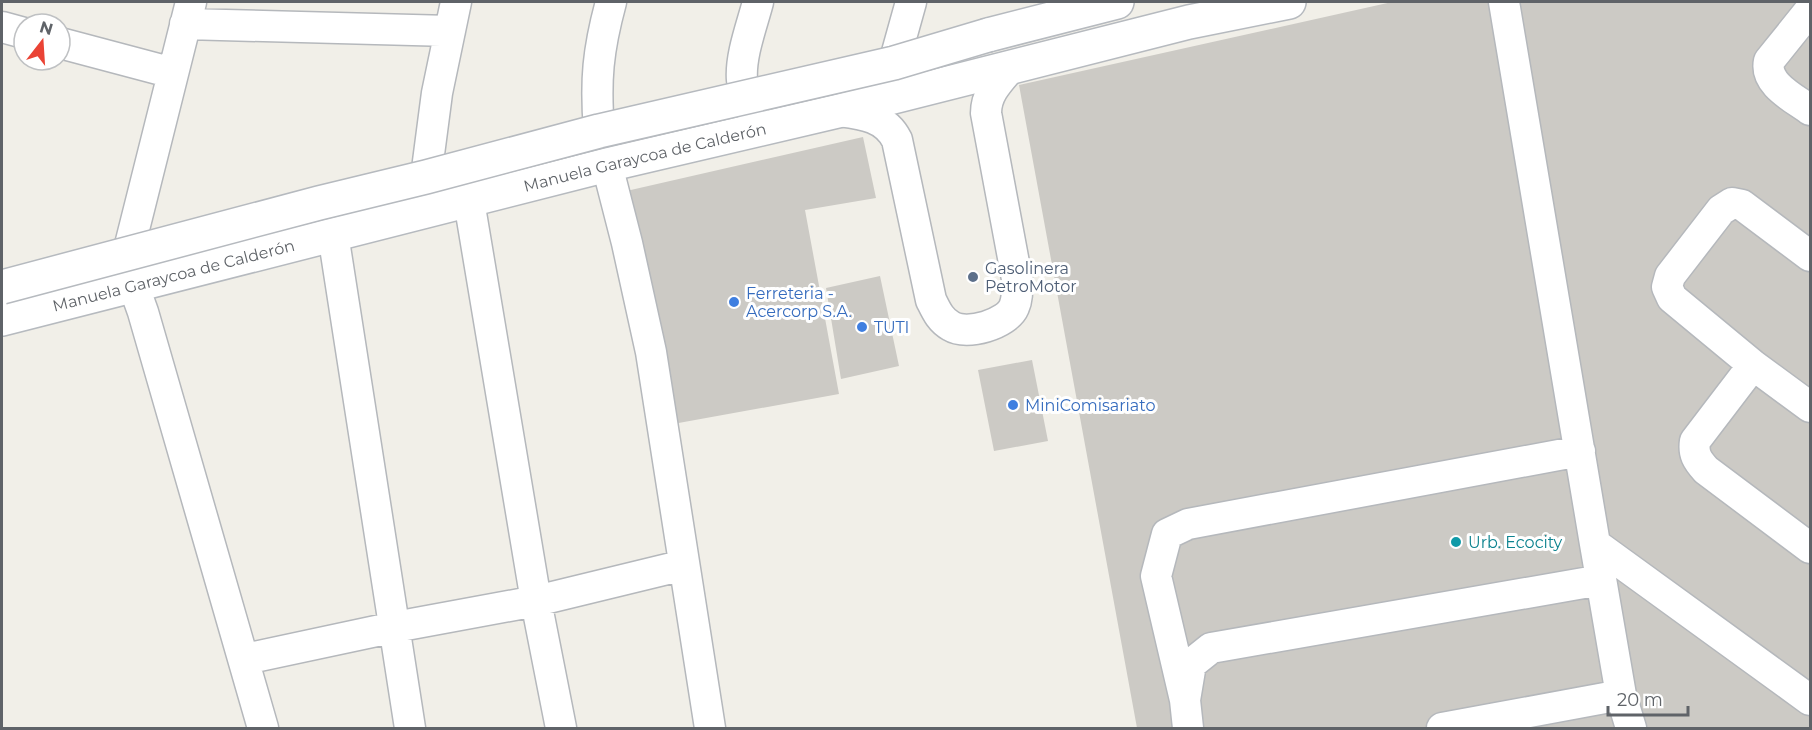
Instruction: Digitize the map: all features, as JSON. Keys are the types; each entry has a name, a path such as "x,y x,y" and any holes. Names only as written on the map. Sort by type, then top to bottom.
{"street":[{"path":"426,177 437,93 456,2"},
{"path":"599,131 596,94 598,60 611,2"},
{"path":"758,2 747,43 742,78 745,98 759,128"},
{"path":"894,63 911,2"},
{"name":"Manuela Garaycoa de Calderón","path":"2,319 130,269 307,206 599,131 894,63 988,35 1059,9 1117,2"},
{"name":"Manuela Garaycoa de Calderón","path":"2,287 130,269 333,234 607,165 838,111 1189,22 1289,2"},
{"path":"1504,2 1601,580 1622,695 1631,728"},
{"path":"1810,10 1770,61 1767,69 1771,79 1810,110"},
{"path":"264,729 130,269 188,13 450,31"},
{"path":"72,46 173,73"},
{"path":"838,111 866,115 879,120 892,130 897,140 931,300 939,317 950,326 959,330 978,328 1005,319 1013,310 1017,299 1017,279 986,113 986,103 991,91 1010,68"},
{"path":"607,165 651,352 710,729"},
{"path":"469,201 536,602 561,729"},
{"path":"1810,256 1742,205 1732,203 1721,210 1670,276 1667,288 1672,298 1753,365 1810,407"},
{"path":"333,234 410,729"},
{"path":"1753,365 1695,441 1694,452 1698,462 1706,470 1810,548"},
{"path":"1187,714 1156,576 1167,534 1188,524 1580,451"},
{"path":"1595,544 1810,700"},
{"path":"245,659 395,627 536,602 684,565"},
{"path":"1187,714 1191,664 1211,648 1601,580"},
{"path":"1442,729 1622,695"}],"building":[{"name":"Urb. Ecocity","path":"1392,2 1810,2 1810,728 1137,728 1019,85"},
{"name":"Ferreteria - Acercorp S.A.","path":"863,137 876,198 805,210 839,394 673,424 622,192"},
{"name":"TUTI","path":"880,276 899,366 841,379 826,288"},
{"name":"MiniComisariato","path":"1032,360 1048,441 994,451 978,370"}],"place":[{"name":"Gasolinera PetroMotor","path":"973,277"},
{"name":"Ferreteria - Acercorp S.A.","path":"734,302"},
{"name":"TUTI","path":"862,327"},
{"name":"MiniComisariato","path":"1013,405"},
{"name":"Urb. Ecocity","path":"1456,542"}]}
